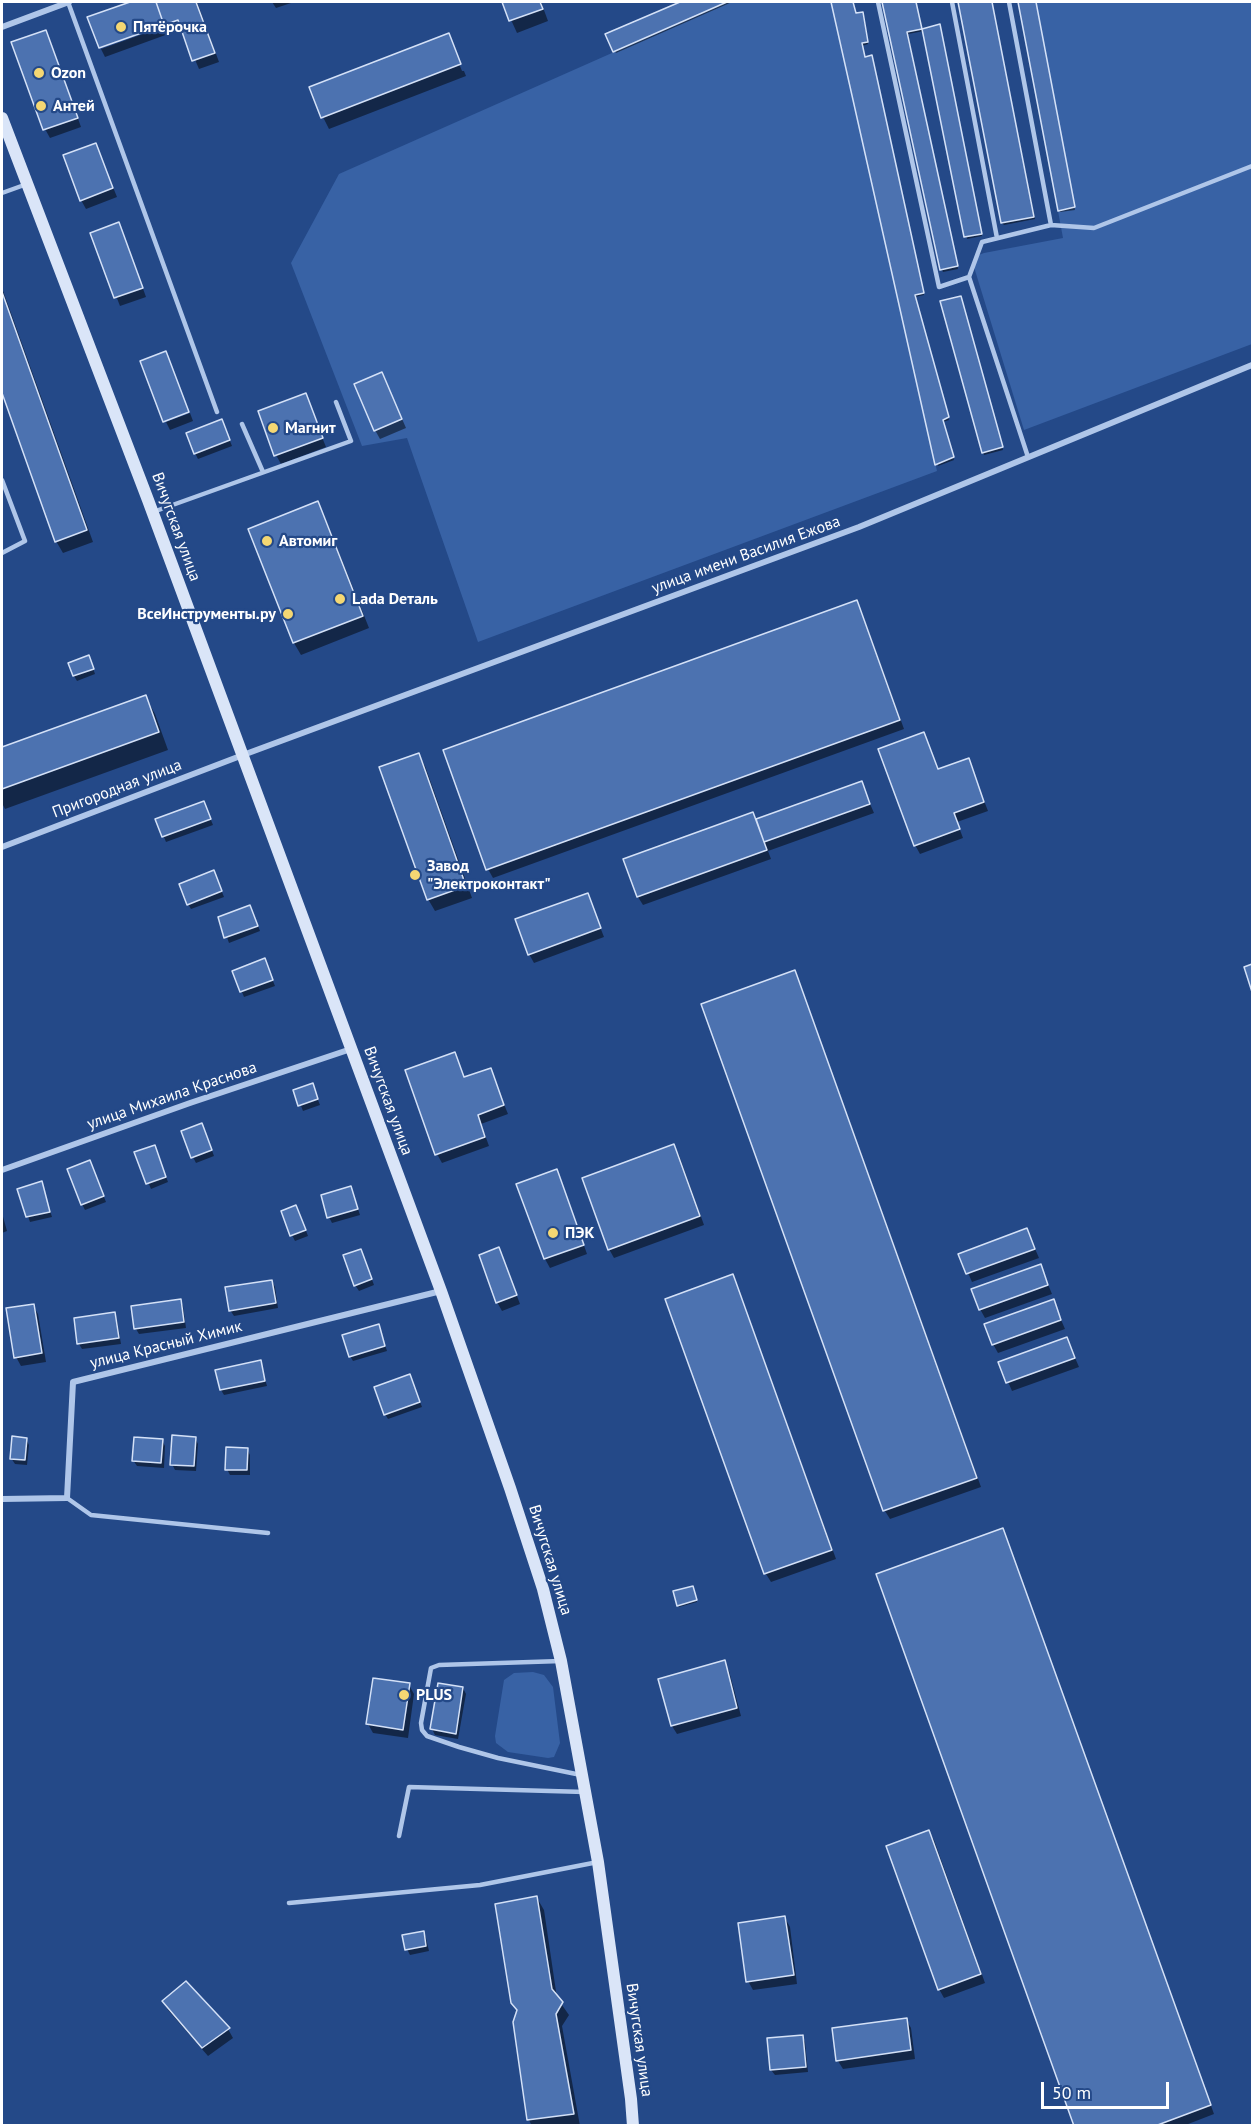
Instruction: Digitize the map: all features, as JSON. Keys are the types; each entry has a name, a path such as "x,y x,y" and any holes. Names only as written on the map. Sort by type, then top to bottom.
{"main road":[{"name":"Вичугская улица","path":"2,118 153,512 441,1291 543,1589 561,1661 598,1862 633,2126"}],"street":[{"path":"2,27 68,2"},
{"name":"улица имени Василия Ежова","path":"243,755 859,527 1252,365"},
{"name":"Пригородная улица","path":"2,847 243,755"},
{"name":"улица Михаила Краснова","path":"2,1170 351,1049"},
{"name":"улица Красный Химик","path":"67,1498 73,1382 441,1291"},
{"path":"2,1498 67,1498"}],"lane":[{"path":"68,2 217,412"},
{"path":"878,2 939,287 969,277"},
{"path":"952,2 997,238"},
{"path":"1009,2 1051,225"},
{"path":"1028,457 969,277 982,242 1051,225 1094,228 1252,166"},
{"path":"2,193 27,184"},
{"path":"153,512 351,441 336,402"},
{"path":"242,424 262,472"},
{"path":"2,480 25,541 2,553"},
{"path":"67,1498 91,1515 268,1533"},
{"path":"561,1661 439,1665 431,1668 421,1723 422,1730 427,1736 498,1758 582,1775"},
{"path":"399,1836 409,1787 585,1792"},
{"path":"289,1904 480,1885 598,1862"}],"shaded area":[{"path":"727,2 831,2 937,471 478,642 407,438 362,446 291,263 339,174"},
{"path":"1036,2 1252,2 1252,344 1024,430 974,267 976,256 984,253 1063,238 1058,211 1074,207"},
{"path":"533,1672 544,1675 553,1687 560,1743 554,1757 508,1752 496,1743 495,1736 504,1680 514,1673"}],"building":[{"path":"130,2 156,2 164,25 99,48 87,17"},
{"path":"156,2 196,2 215,53 192,61 178,20 164,25"},
{"path":"502,2 540,2 543,9 509,21"},
{"path":"680,2 727,2 613,52 605,34"},
{"path":"831,2 853,2 856,13 863,12 868,42 862,43 865,57 872,55 924,293 915,295 949,417 943,420 954,457 935,465"},
{"path":"882,2 916,2 922,29 907,32 958,266 940,270"},
{"path":"958,2 992,2 1034,217 1001,223"},
{"path":"1018,2 1036,2 1075,207 1058,211"},
{"path":"940,24 982,234 964,237 922,29"},
{"path":"46,30 78,118 43,130 11,42"},
{"path":"449,33 461,64 321,118 309,87"},
{"path":"96,143 113,188 80,201 63,155"},
{"path":"119,222 143,288 114,298 90,233"},
{"path":"2,292 87,530 55,542 2,393"},
{"path":"961,296 1003,447 982,453 940,301"},
{"path":"166,351 189,412 163,422 140,361"},
{"path":"382,372 402,419 374,431 354,384"},
{"path":"306,393 323,438 274,456 258,411"},
{"path":"222,419 230,440 194,454 186,433"},
{"path":"318,501 363,616 293,643 248,529"},
{"path":"857,600 900,720 486,870 443,750"},
{"path":"89,655 94,669 73,676 68,663"},
{"path":"146,695 159,732 2,789 2,747"},
{"path":"924,732 938,769 969,758 984,802 954,813 960,829 914,846 878,749"},
{"path":"419,753 466,886 427,900 379,767"},
{"path":"862,781 870,804 764,842 756,819"},
{"path":"204,801 211,819 162,837 155,819"},
{"path":"753,812 767,850 637,897 623,859"},
{"path":"214,870 222,891 187,905 179,884"},
{"path":"588,893 601,928 528,955 515,919"},
{"path":"250,905 258,926 224,938 218,917"},
{"path":"265,958 273,980 240,992 232,971"},
{"path":"1252,964 1252,992 1244,967"},
{"path":"795,970 977,1478 883,1511 701,1004"},
{"path":"455,1052 464,1077 491,1068 504,1105 478,1115 485,1137 435,1155 405,1070"},
{"path":"313,1083 318,1099 298,1106 293,1090"},
{"path":"202,1123 212,1150 191,1158 181,1131"},
{"path":"674,1144 700,1216 608,1250 582,1178"},
{"path":"155,1145 166,1177 146,1184 134,1152"},
{"path":"90,1160 104,1196 81,1205 67,1169"},
{"path":"557,1169 584,1245 544,1259 516,1184"},
{"path":"42,1181 50,1212 26,1217 17,1189"},
{"path":"351,1186 358,1209 327,1218 321,1195"},
{"path":"296,1205 306,1230 290,1236 281,1211"},
{"path":"1027,1228 1035,1249 966,1274 958,1254"},
{"path":"499,1247 517,1295 496,1303 479,1255"},
{"path":"361,1249 372,1279 354,1286 343,1255"},
{"path":"1041,1264 1048,1285 979,1310 971,1289"},
{"path":"733,1274 832,1550 764,1574 665,1299"},
{"path":"272,1280 276,1303 229,1311 225,1287"},
{"path":"181,1299 184,1322 134,1329 131,1306"},
{"path":"1054,1299 1061,1320 992,1345 984,1324"},
{"path":"34,1304 42,1353 14,1358 6,1308"},
{"path":"115,1312 119,1338 77,1344 74,1318"},
{"path":"379,1324 385,1346 349,1357 342,1335"},
{"path":"1067,1337 1075,1358 1006,1383 998,1362"},
{"path":"261,1360 265,1381 220,1390 215,1370"},
{"path":"410,1374 420,1402 384,1415 374,1387"},
{"path":"172,1435 196,1437 194,1466 170,1465"},
{"path":"12,1436 27,1438 25,1460 10,1459"},
{"path":"134,1437 163,1439 161,1463 132,1461"},
{"path":"226,1447 248,1448 247,1470 225,1470"},
{"path":"1003,1528 1211,2105 1155,2126 1074,2126 876,1574"},
{"path":"693,1586 697,1600 677,1606 673,1591"},
{"path":"725,1660 737,1708 671,1726 658,1679"},
{"path":"373,1678 410,1683 403,1730 366,1724"},
{"path":"438,1683 463,1687 456,1734 430,1729"},
{"path":"929,1830 981,1974 938,1990 886,1846"},
{"path":"537,1896 552,1989 563,2002 556,2014 574,2114 527,2120 513,2022 517,2010 511,2003 495,1904"},
{"path":"785,1916 794,1975 746,1982 738,1923"},
{"path":"424,1931 426,1946 405,1950 402,1935"},
{"path":"186,1981 230,2028 202,2048 162,2001"},
{"path":"907,2018 911,2050 836,2061 832,2028"},
{"path":"803,2035 806,2067 770,2070 767,2038"}],"place":[{"name":"Пятёрочка","path":"121,27"},
{"name":"Ozon","path":"39,73"},
{"name":"Антей","path":"41,106"},
{"name":"Магнит","path":"273,428"},
{"name":"Автомиг","path":"267,541"},
{"name":"Lada Dеталь","path":"340,599"},
{"name":"ВсеИнструменты.ру","path":"288,614"},
{"name":"Завод \"Электроконтакт\"","path":"415,875"},
{"name":"ПЭК","path":"553,1233"},
{"name":"PLUS","path":"404,1695"}]}
